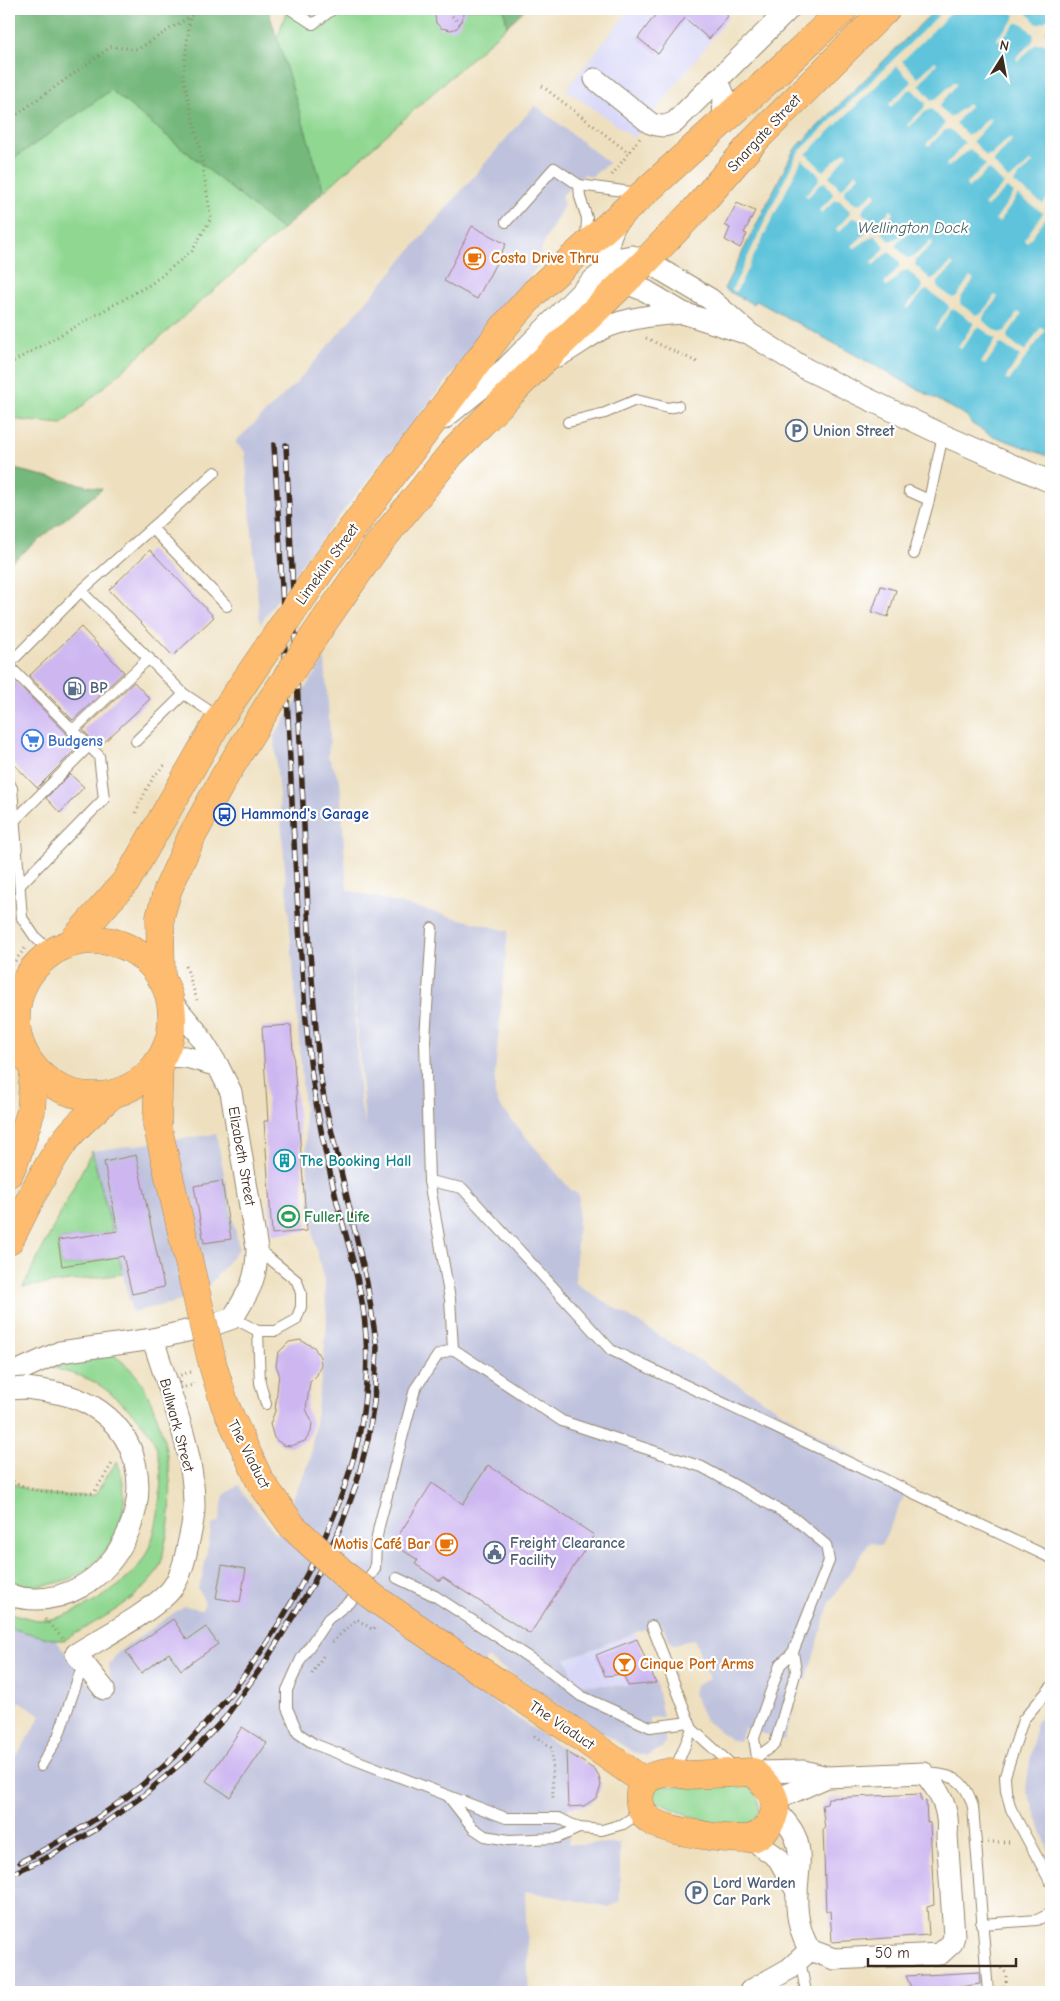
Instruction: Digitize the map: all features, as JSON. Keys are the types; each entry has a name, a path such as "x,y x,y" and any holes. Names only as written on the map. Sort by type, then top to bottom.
{"highway":[{"path":"618,216 723,122 844,9"},
{"name":"Snargate Street","path":"617,274 646,261 695,210 755,140 886,9"},
{"name":"Limekiln Street","path":"53,943 127,880 220,718 322,570 504,327 536,292 618,216"},
{"name":"Limekiln Street","path":"161,976 160,917 168,889 192,836 226,774 271,701 376,547 418,493 458,448 537,367 617,274"},
{"path":"9,1241 44,1174 64,1141 87,1117 119,1092 138,1083 152,1071 161,1058 170,1038 171,1001 161,976 141,955 129,947 102,939 53,943 27,975 20,990 16,1006 15,1023 24,1055 34,1069 46,1080 62,1089 78,1095 96,1096 119,1092"},
{"name":"The Viaduct","path":"161,1058 158,1129 213,1366 225,1406 260,1481 293,1527 346,1576 377,1600 478,1670 645,1782"},
{"path":"9,1172 17,1155 31,1111 34,1069"},
{"name":"The Viaduct","path":"119,1092 138,1098 158,1129"},
{"path":"750,1767 764,1782 775,1805 767,1827 758,1836 750,1838 713,1836 675,1829 652,1822 642,1812 640,1801 645,1782 655,1775 670,1772 687,1775 750,1767"}],"street":[{"path":"595,80 650,123 659,127 667,126 674,122 789,9"},
{"path":"717,79 724,96 723,122"},
{"path":"617,274 610,240 618,216"},
{"path":"646,261 710,299 750,334 806,369 943,435 1051,482"},
{"path":"418,440 506,368 593,280 617,274 684,313 750,334"},
{"path":"537,367 616,324 649,316 684,313"},
{"name":"Elizabeth Street","path":"171,1001 197,1032 218,1066 231,1092 258,1249 257,1268 253,1282 233,1318"},
{"path":"161,1058 186,1057 218,1066"},
{"path":"9,1376 60,1352 153,1339 233,1318"},
{"name":"Bullwark Street","path":"82,1661 168,1593 179,1577 186,1555 194,1508 191,1472 185,1440 153,1339"},
{"path":"9,1595 30,1599 48,1598 81,1586 97,1575 112,1560 123,1545 132,1526 137,1504 137,1479 133,1455 121,1433 107,1417 84,1402 70,1396 17,1389"},
{"path":"82,1661 104,1689"},
{"path":"750,1767 803,1771 827,1777 924,1773 941,1795 949,1820 947,1835 954,1936 952,1944 940,1954 844,1958 805,1955 789,1969 750,1992"},
{"path":"805,1955 800,1931 797,1892 800,1869 797,1846 794,1834 775,1805 827,1777"},
{"path":"750,1838 778,1858 797,1892"}],"lane":[{"path":"290,9 313,24 333,9"},
{"path":"506,222 554,168 579,185 645,193"},
{"path":"579,185 580,197 587,218 586,244"},
{"path":"568,422 605,413 636,400 668,408 678,406"},
{"path":"914,554 929,500 943,435"},
{"path":"20,885 104,799 99,756 72,731 9,665 81,591 215,472"},
{"path":"908,491 929,500"},
{"path":"152,528 227,606"},
{"path":"81,591 184,694 220,718"},
{"path":"72,731 149,658"},
{"path":"136,741 184,694"},
{"path":"15,820 89,746"},
{"path":"9,782 12,788 22,918 53,943"},
{"path":"432,928 425,1040 429,1181 450,1299 453,1349"},
{"path":"429,1181 462,1188 611,1350 1051,1558"},
{"path":"233,1318 258,1331 276,1331 296,1320 301,1307 301,1294 297,1281 258,1249"},
{"path":"258,1331 260,1383 266,1404"},
{"path":"453,1349 562,1422 702,1467 794,1518 826,1545 829,1562 793,1652 780,1665 754,1738 750,1767"},
{"path":"453,1349 438,1355 415,1389 379,1526 376,1542 375,1569 352,1600 328,1619 301,1659 287,1690 287,1708 298,1733 314,1744 506,1818 559,1818 578,1828 602,1830 623,1824 642,1812"},
{"path":"397,1578 435,1596 545,1668 581,1696 650,1728 690,1726"},
{"path":"652,1626 690,1726 723,1759 750,1767"},
{"path":"750,1767 775,1744 796,1671 793,1652"},
{"path":"41,1766 58,1737 80,1673 82,1661"},
{"path":"1051,1687 1023,1720 1005,1776 1006,1791 1011,1809 1051,1883"},
{"path":"670,1772 678,1762 690,1726"},
{"path":"924,1773 946,1774 962,1784 969,1793 973,1807 988,1992"},
{"path":"447,1795 473,1828 485,1836 509,1840 558,1838 578,1828"},
{"path":"981,1924 1037,1920 1051,1913"},
{"path":"805,1955 806,1992"}],"path":[{"path":"9,120 111,47 138,48 202,9"},
{"path":"445,9 460,24"},
{"path":"9,364 150,284 192,251 211,218 200,150 183,76 190,17"},
{"path":"542,86 629,153"},
{"path":"598,188 611,177 650,123"},
{"path":"639,334 699,364"},
{"path":"135,816 145,793 160,769 172,760"},
{"path":"9,969 53,943"},
{"path":"184,963 197,998 197,1032"},
{"path":"9,1478 23,1486 37,1490 93,1493 108,1468 115,1461 121,1433"},
{"path":"30,1599 45,1620 82,1661"},
{"path":"309,1679 332,1642 356,1619 372,1630 375,1628 383,1633"},
{"path":"375,1628 381,1620"},
{"path":"528,1732 552,1748 553,1801"},
{"path":"975,1842 1016,1842"}],"shaded area":[{"path":"630,9 719,9 729,17 634,138 566,89"},
{"path":"535,105 609,163 591,177 585,174 561,196 564,205 544,242 537,267 306,558 260,624 245,452 235,442 296,383 297,385 297,382"},
{"path":"325,658 330,736 328,756 340,781 347,890 508,931 495,1073 495,1095 499,1105 571,1190 579,1195 575,1283 907,1490 881,1546 870,1542 830,1602 806,1681 802,1680 784,1740 745,1728 739,1741 731,1740 705,1720 693,1694 695,1685 710,1679 694,1639 672,1645 661,1623 566,1659 570,1666 572,1684 628,1686 656,1683 663,1717 649,1718 651,1737 665,1735 665,1743 662,1748 647,1756 633,1752 487,1658 468,1685 572,1755 601,1785 596,1798 590,1803 584,1806 568,1807 569,1844 620,1843 620,1902 609,1907 525,1891 529,1992 9,1992 9,1894 25,1888 9,1892 9,1763 18,1754 41,1716 20,1701 16,1706 9,1696 9,1629 56,1640 97,1694 113,1683 109,1674 109,1665 118,1652 184,1606 202,1609 205,1603 198,1588 202,1578 212,1525 219,1521 224,1495 239,1485 244,1495 277,1535 310,1460 327,1320 324,1282 314,1239 310,1206 301,1063 274,736","holes":["350,939 365,1126 360,1102"]},
{"path":"216,1134 239,1248 200,1297 132,1312 92,1151"},
{"path":"635,1633 656,1683 628,1686 572,1684 570,1666 566,1659"},
{"path":"1051,1708 1051,1857 1026,1788 1036,1722"}],"green space":[{"path":"9,9 268,9 324,191 282,230 111,90 9,162"},
{"path":"287,9 504,9 507,26 321,194 277,39"},
{"path":"504,9 525,9 507,26"},
{"path":"111,90 282,230 62,424 9,419 9,162"},
{"path":"9,468 102,489 9,564"},
{"path":"92,1151 123,1274 23,1287","holes":["107,1233 111,1258 62,1266 58,1240"]},
{"path":"114,1355 141,1382 158,1420 164,1440 168,1461 171,1503 169,1524 158,1570 140,1591 116,1610 64,1640 56,1640 9,1629 9,1613 38,1620 50,1619 78,1610 106,1595 129,1577 137,1568 151,1542 158,1512 161,1478 159,1455 154,1441 131,1411 104,1388 84,1377 52,1367 90,1358"},
{"path":"117,1461 124,1487 123,1513 115,1536 101,1556 83,1572 61,1582 36,1585 9,1581 9,1481 40,1493 95,1495"},
{"path":"743,1784 751,1789 759,1802 757,1816 746,1825 727,1825 703,1820 646,1798 651,1786 692,1787"}],"water":[{"name":"Wellington Dock","path":"936,9 1051,9 1051,457 991,435 972,424 967,416 755,300 753,304 724,289 794,150"}],"pier":[{"path":"945,9 955,9 902,61 918,78 935,61 937,63 919,85 932,100 937,98 954,82 957,84 939,106 950,118 968,104 970,106 956,123 967,135 972,134 989,118 991,121 973,141 986,156 992,154 1009,138 1012,140 993,162 1008,179 1031,161 1033,163 1014,183 1043,204 1051,193 1051,200 1046,207 1051,211 1051,219 1047,216 1027,243 1024,240 1043,213 1018,195 999,222 995,220 1014,193 1007,188 987,207 984,205 1004,184 989,169 968,188 966,184 986,165 970,149 948,167 946,165 965,143 950,129 945,130 929,146 926,144 945,123 932,109 927,110 909,127 907,125 924,108 926,103 912,89 907,91 891,107 889,104 912,82 897,66 806,154 823,171 845,152 848,154 829,176 841,190 856,173 859,176 846,188 844,194 856,205 862,203 874,192 877,195 864,207 862,213 874,223 891,210 894,213 881,226 880,230 890,241 897,238 908,227 911,230 898,241 896,246 907,258 913,257 931,241 933,243 916,260 915,265 930,279 934,279 951,263 954,265 937,283 937,287 953,298 957,296 970,277 974,279 960,299 960,304 976,315 982,313 995,295 998,297 983,317 983,321 999,333 1005,331 1018,312 1022,314 1007,335 1008,340 1025,351 1041,327 1045,331 1009,381 1005,379 1020,356 1002,344 999,345 985,365 981,363 996,339 979,327 976,328 961,349 958,347 973,325 973,322 955,309 951,310 937,331 935,329 949,308 948,305 928,290 924,291 908,309 905,308 922,289 923,285 908,270 903,271 887,287 884,284 899,267 900,262 889,251 873,265 871,263 885,246 874,235 855,248 852,246 867,232 868,228 856,218 852,218 839,232 836,229 849,215 850,211 839,200 834,201 822,213 819,210 832,198 833,194 825,182 820,184 808,197 805,195 818,182 820,176 802,159 736,292 732,290 797,154"},
{"path":"1009,9 1029,9 1027,13 1037,24 1044,22 1051,16 1051,22 1045,32 1051,38 1051,51 1043,43 1036,44 1018,61 1016,58 1033,41 1034,35 1022,23 1016,23 999,41 996,39 1013,21 1015,15"}],"building":[{"path":"434,9 466,9 460,24 457,28 451,30 441,28 436,23"},
{"path":"660,9 719,9 728,16 709,39 685,18 658,54 638,38"},
{"path":"737,203 755,211 744,233 747,234 740,248 725,240 730,228 725,225"},
{"path":"472,226 506,244 477,299 444,281"},
{"path":"150,550 214,617 173,656 109,590"},
{"path":"881,586 896,590 888,617 872,612"},
{"path":"81,627 124,672 73,720 29,676"},
{"path":"9,675 79,746 37,788 9,759"},
{"path":"134,682 150,699 99,747 83,730"},
{"path":"70,774 84,787 60,813 46,798"},
{"path":"291,1025 307,1231 272,1234 264,1121 268,1121 262,1027"},
{"path":"136,1155 164,1287 132,1294 123,1256 62,1266 58,1240 118,1231 104,1162"},
{"path":"222,1181 231,1239 204,1243 194,1186"},
{"path":"300,1340 314,1347 320,1357 321,1364 317,1375 310,1382 306,1409 312,1422 311,1432 305,1441 291,1446 283,1445 274,1438 270,1424 275,1411 279,1373 276,1365 278,1353 289,1342"},
{"name":"Freight Clearance Facility","path":"488,1465 594,1535 530,1634 442,1577 440,1581 415,1564 418,1560 393,1544 432,1483 463,1504"},
{"path":"222,1565 246,1569 240,1602 216,1598"},
{"path":"173,1619 187,1640 206,1627 218,1644 181,1670 169,1653 141,1673 126,1652"},
{"name":"Cinque Port Arms","path":"637,1639 656,1683 628,1686 623,1674 605,1676 596,1655"},
{"path":"242,1727 267,1743 230,1797 206,1781"},
{"path":"566,1751 595,1770 599,1777 601,1785 596,1798 584,1806 568,1807"},
{"path":"921,1794 921,1800 926,1801 927,1822 930,1823 934,1905 927,1907 929,1935 832,1942 830,1911 826,1911 823,1829 825,1829 822,1805 827,1804 828,1798"},
{"path":"979,1972 980,1984 953,1988 953,1992 913,1992 906,1976"}],"railway":[{"path":"20,1862 77,1831 147,1781 194,1736 224,1701 279,1624 303,1582 341,1498 354,1456 362,1420 367,1364 363,1308 323,1139 315,1097 307,1032 296,886 274,445"},
{"path":"9,1875 50,1856 95,1830 144,1795 187,1758 225,1718 265,1662 313,1584 341,1526 356,1485 368,1439 374,1402 377,1347 367,1283 324,1099 319,1067 310,953 286,445"}],"place":[{"name":"Costa Drive Thru","path":"475,258"},
{"name":"Union Street","path":"797,431"},
{"name":"BP","path":"74,688"},
{"name":"Budgens","path":"32,741"},
{"name":"Hammond's Garage","path":"225,814"},
{"name":"The Booking Hall","path":"284,1161"},
{"name":"Fuller Life","path":"288,1217"},
{"name":"Motis Café Bar","path":"446,1544"},
{"name":"Freight Clearance Facility","path":"494,1552"},
{"name":"Cinque Port Arms","path":"624,1664"},
{"name":"Lord Warden Car Park","path":"697,1892"}]}
